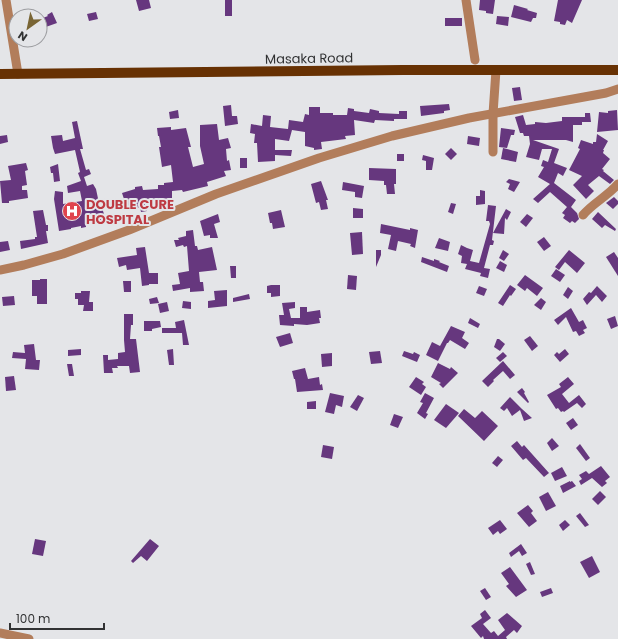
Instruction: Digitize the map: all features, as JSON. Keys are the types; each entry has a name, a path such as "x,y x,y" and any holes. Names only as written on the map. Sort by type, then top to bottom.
{"main road":[{"name":"Masaka Road","path":"0,74 190,71 618,70"}],"street":[{"path":"6,0 18,74"},
{"path":"466,0 475,60"},
{"path":"493,152 493,114 496,70"},
{"path":"0,270 24,265 89,245 130,230 216,194 319,158 392,136 462,119 606,93 618,89"},
{"path":"583,215 610,193 618,184"},
{"path":"0,633 29,639"}],"building":[{"path":"136,0 149,0 151,8 139,11"},
{"path":"225,0 232,0 232,16 225,16"},
{"path":"480,0 495,0 493,14 479,10"},
{"path":"558,0 582,0 572,23 567,20 565,25 554,21"},
{"path":"514,5 537,13 536,18 533,18 531,22 511,17"},
{"path":"52,12 57,23 48,26 48,14"},
{"path":"96,12 98,19 89,21 87,14"},
{"path":"497,16 509,17 508,26 496,24"},
{"path":"445,18 462,18 462,26 445,26"},
{"path":"520,87 522,100 514,101 512,88"},
{"path":"449,104 450,110 444,111 444,113 421,116 420,106"},
{"path":"231,105 232,116 237,116 238,124 225,126 223,106"},
{"path":"309,107 320,107 320,113 333,113 333,115 347,115 348,108 354,109 354,111 369,113 370,109 379,111 379,113 399,114 399,111 407,111 407,119 394,119 394,121 375,120 374,123 354,120 355,135 345,136 346,139 321,142 322,149 314,150 314,148 305,146 305,132 292,130 289,141 275,139 275,150 292,150 291,156 275,155 275,161 258,162 257,143 254,143 255,134 250,133 251,124 262,126 263,115 271,116 270,127 288,129 289,120 303,122 305,114 309,115"},
{"path":"178,110 179,118 170,119 169,112"},
{"path":"617,110 618,130 597,132 599,112 608,113 608,111"},
{"path":"585,113 590,113 591,122 582,122 582,125 573,125 573,142 566,140 533,140 559,149 554,163 567,168 563,176 558,173 554,183 576,200 571,207 577,213 579,219 575,223 572,221 570,223 563,218 565,215 562,213 567,207 550,192 538,203 533,199 550,184 538,177 544,167 541,166 543,160 548,162 552,149 542,149 539,160 526,157 530,144 529,136 524,136 523,133 520,133 515,117 523,115 526,125 535,124 535,122 546,123 562,121 562,117 585,117"},
{"path":"77,121 83,149 80,149 86,170 89,169 91,174 84,177 87,186 93,184 96,189 100,208 102,208 106,220 86,224 86,227 81,228 81,226 59,231 54,199 55,191 63,192 63,204 82,201 80,191 68,193 67,186 81,181 78,173 80,172 75,150 55,154 51,136 62,135 63,141 75,138 72,122"},
{"path":"217,124 219,140 228,138 231,148 226,149 227,161 229,160 231,170 224,171 226,176 207,182 208,186 183,192 182,190 172,191 172,201 157,199 144,200 147,211 141,212 140,207 128,211 122,193 135,189 135,187 142,186 143,190 158,189 158,185 173,182 171,165 162,167 159,147 161,147 157,128 171,127 171,130 186,128 191,147 188,147 193,167 204,164 200,146 200,125"},
{"path":"501,128 515,130 514,135 511,135 507,148 499,147"},
{"path":"597,134 608,141 603,153 610,159 602,169 614,180 610,184 599,176 588,185 594,191 586,199 573,185 582,176 569,170 580,149 578,148 581,140 593,144 593,142 596,142"},
{"path":"7,135 8,142 0,144 0,136"},
{"path":"468,136 480,138 479,146 467,144"},
{"path":"451,148 457,154 451,160 445,154"},
{"path":"503,148 518,152 516,162 501,159"},
{"path":"397,154 404,154 404,161 397,161"},
{"path":"423,155 434,158 432,170 426,170 426,161 422,160"},
{"path":"240,158 247,158 247,168 240,168"},
{"path":"26,163 28,170 25,171 27,185 22,186 22,190 27,190 28,198 9,201 9,203 2,203 0,181 11,180 8,166"},
{"path":"58,164 60,181 54,182 53,173 51,173 50,167"},
{"path":"369,168 396,169 396,184 394,184 395,194 387,194 384,181 369,180"},
{"path":"509,179 520,182 514,192 508,189 510,184 506,182"},
{"path":"321,181 328,200 326,200 328,209 321,210 319,202 316,203 311,184"},
{"path":"343,182 364,186 362,198 355,197 355,192 342,190"},
{"path":"480,190 485,191 485,204 476,205 476,196 480,196"},
{"path":"614,197 618,201 618,204 613,209 606,203"},
{"path":"451,203 456,204 453,214 448,212"},
{"path":"488,205 496,206 492,240 494,241 493,245 490,245 484,268 490,269 488,278 480,276 481,273 465,269 467,264 461,263 462,256 458,254 461,245 473,250 470,261 479,263 490,224 489,221 486,221"},
{"path":"353,208 363,209 363,218 353,218"},
{"path":"506,209 511,212 507,220 505,218 504,234 493,233"},
{"path":"43,210 46,225 48,225 48,231 46,231 48,243 21,249 20,241 35,239 35,237 37,237 33,211"},
{"path":"281,210 285,227 273,229 268,213"},
{"path":"598,212 616,229 615,231 605,225 602,228 592,219"},
{"path":"218,214 220,222 214,224 218,238 210,238 210,235 204,236 200,221"},
{"path":"527,214 533,218 526,227 520,222"},
{"path":"381,224 410,230 410,228 418,230 415,248 410,246 411,244 398,241 396,251 388,249 391,235 380,233"},
{"path":"193,230 195,246 197,246 198,250 212,247 217,270 199,272 200,282 203,282 204,291 190,292 190,288 173,291 172,285 180,284 178,273 189,271 187,246 184,247 183,245 176,247 174,240 179,240 178,238 186,236 186,231"},
{"path":"362,232 363,254 352,255 350,233"},
{"path":"544,237 551,246 544,251 537,242"},
{"path":"439,238 450,242 448,251 435,248"},
{"path":"8,241 10,250 0,252 0,242"},
{"path":"145,247 149,273 158,273 158,284 142,286 140,268 127,270 126,265 119,267 117,258 137,255 136,248"},
{"path":"376,250 381,250 381,255 376,267"},
{"path":"503,250 509,254 504,261 499,258"},
{"path":"569,250 585,263 577,273 565,262 559,270 555,267"},
{"path":"614,252 618,258 618,276 606,257"},
{"path":"422,257 434,261 434,259 440,261 439,262 449,266 447,272 421,262"},
{"path":"500,261 507,265 504,272 496,268"},
{"path":"230,266 236,266 236,278 231,278"},
{"path":"556,269 565,275 560,282 551,276"},
{"path":"348,275 357,276 356,290 347,289"},
{"path":"525,275 543,288 537,296 527,288 525,291 517,285"},
{"path":"47,279 47,304 37,304 37,296 32,296 32,280"},
{"path":"123,281 131,281 131,292 124,292"},
{"path":"280,285 280,296 271,297 271,293 267,293 267,286"},
{"path":"510,285 516,289 503,306 498,303"},
{"path":"479,286 487,289 484,296 476,293"},
{"path":"597,286 607,296 602,302 596,295 587,305 583,299"},
{"path":"568,287 573,291 568,299 563,295"},
{"path":"227,290 227,306 208,308 208,301 215,300 214,291"},
{"path":"81,291 90,291 89,302 93,302 93,311 83,311 84,305 78,305 78,299 75,299 75,293 81,293"},
{"path":"249,294 250,299 233,302 233,298"},
{"path":"14,296 15,305 3,306 2,297"},
{"path":"157,297 159,303 150,304 149,299"},
{"path":"541,298 546,302 541,310 534,305"},
{"path":"183,301 191,302 191,309 182,308"},
{"path":"167,302 169,311 160,313 158,304"},
{"path":"295,302 295,308 289,309 291,318 300,318 300,307 307,307 307,312 320,310 320,323 307,325 294,324 294,326 280,325 279,315 284,315 282,303"},
{"path":"571,308 579,322 583,320 587,328 583,330 585,333 579,336 576,331 573,332 566,317 558,325 554,320"},
{"path":"124,314 133,314 133,325 131,325 130,339 136,339 140,372 130,373 129,366 117,366 118,368 112,368 113,373 104,373 103,355 108,355 108,360 118,359 118,353 125,352"},
{"path":"615,316 618,326 611,329 607,319"},
{"path":"470,318 480,324 478,328 468,323"},
{"path":"184,320 189,345 183,345 182,333 162,333 162,328 176,328 175,322"},
{"path":"144,321 160,321 161,327 152,329 152,331 144,331"},
{"path":"451,326 465,332 462,338 469,343 465,349 450,340 438,361 426,355 432,342 440,346"},
{"path":"290,333 293,343 280,347 276,337"},
{"path":"530,336 538,346 532,351 524,340"},
{"path":"497,339 505,344 500,351 494,347"},
{"path":"34,344 36,360 40,360 39,370 25,369 26,359 12,358 13,352 25,353 24,345"},
{"path":"81,349 81,355 68,356 68,350"},
{"path":"173,349 174,365 169,365 167,350"},
{"path":"565,349 569,354 560,362 554,355 557,352 559,354"},
{"path":"380,351 382,363 371,364 369,352"},
{"path":"404,351 413,354 414,352 420,355 417,362 402,356"},
{"path":"503,352 507,356 500,362 496,358"},
{"path":"332,353 332,366 322,367 321,354"},
{"path":"503,361 515,375 510,379 503,371 488,387 482,381"},
{"path":"438,363 450,369 451,367 458,373 443,388 439,384 441,383 431,377"},
{"path":"67,364 72,364 74,376 69,376"},
{"path":"305,368 308,379 319,377 320,385 322,384 323,390 297,392 292,371"},
{"path":"14,376 16,390 6,391 5,377"},
{"path":"416,377 424,382 422,384 426,387 421,395 409,387"},
{"path":"568,377 574,384 562,394 569,403 579,395 586,404 582,408 577,403 564,412 561,412 558,408 556,409 547,395 561,387 559,384"},
{"path":"522,388 529,402 528,403 517,392"},
{"path":"330,393 344,396 342,407 336,405 334,414 325,412"},
{"path":"425,393 434,398 426,413 428,414 425,419 417,413 423,403 420,402"},
{"path":"358,395 364,398 357,411 350,407"},
{"path":"510,397 532,418 524,421 520,410 512,416 507,408 504,411 500,408"},
{"path":"316,401 316,409 307,409 307,402"},
{"path":"446,404 459,413 446,428 434,420"},
{"path":"464,409 475,418 482,411 498,426 484,441 458,416"},
{"path":"394,414 403,417 398,428 390,425"},
{"path":"573,418 578,425 571,430 566,423"},
{"path":"552,438 559,446 552,451 547,443"},
{"path":"517,441 522,447 524,445 549,473 544,477 526,458 523,460 511,446"},
{"path":"580,444 590,458 586,461 576,448"},
{"path":"323,445 334,447 332,459 321,457"},
{"path":"498,456 503,460 497,467 492,463"},
{"path":"601,466 610,477 605,481 607,483 602,487 592,478 581,485 579,481 582,479 579,475 586,471 589,474"},
{"path":"562,467 567,476 555,481 551,473"},
{"path":"572,481 576,486 563,493 560,486"},
{"path":"600,491 606,497 598,505 592,499"},
{"path":"548,492 556,506 546,511 539,497"},
{"path":"528,505 533,511 531,513 537,521 529,527 517,513"},
{"path":"580,513 589,525 585,527 576,516"},
{"path":"500,520 507,529 500,534 498,531 493,535 488,528"},
{"path":"565,520 570,525 563,531 559,525"},
{"path":"35,539 46,541 43,556 32,554"},
{"path":"150,539 159,546 147,561 141,556 133,563 131,561"},
{"path":"521,544 527,553 522,556 519,551 511,557 509,553"},
{"path":"592,556 600,572 589,578 580,562"},
{"path":"530,562 535,574 531,575 526,564"},
{"path":"510,567 527,590 516,597 506,586 509,584 501,573"},
{"path":"485,588 491,597 486,600 480,591"},
{"path":"551,588 553,593 542,597 540,592"},
{"path":"485,610 491,618 483,624 491,633 494,631 498,636 505,630 498,620 507,613 522,626 517,633 514,630 506,637 507,639 484,639 483,636 481,638 471,626 482,618 480,614"}],"place":[{"name":"DOUBLE CURE HOSPITAL","path":"72,211"}]}
